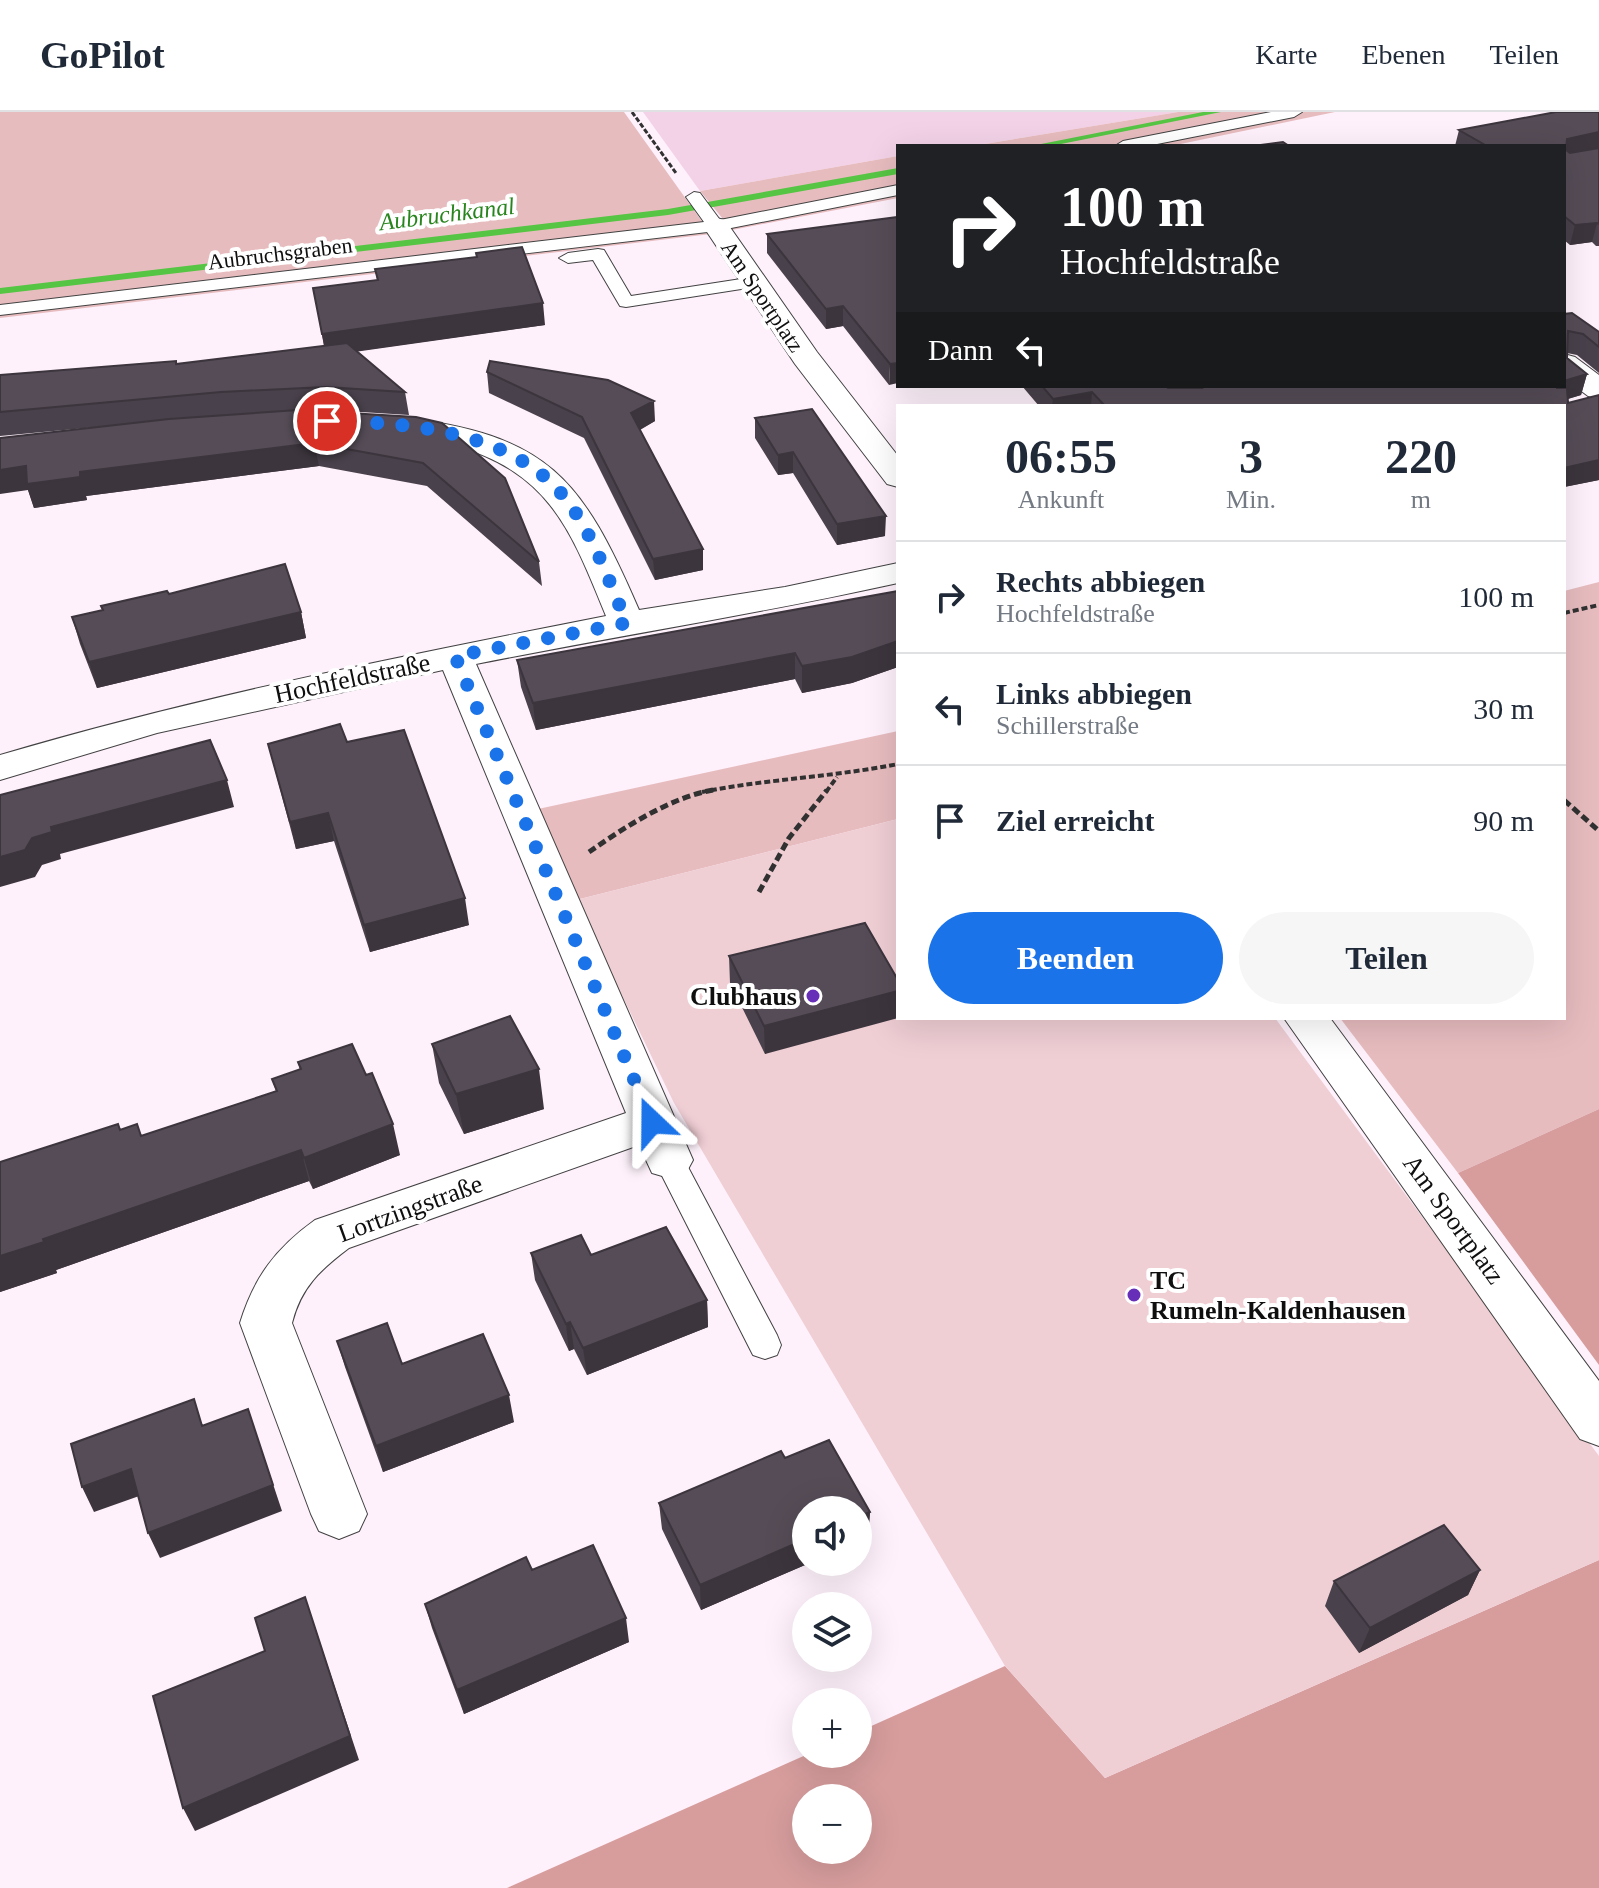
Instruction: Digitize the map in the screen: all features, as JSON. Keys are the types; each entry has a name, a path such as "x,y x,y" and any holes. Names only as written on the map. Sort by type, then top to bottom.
{"street":[{"name":"Am Sportplatz","path":"714,223 806,358 896,474"},
{"path":"1566,366 1591,400"},
{"path":"368,423 423,428 477,442 530,467 560,492 582,524 627,623"},
{"name":"Hochfeldstraße","path":"0,768 147,724 455,656 627,623 785,598 896,573"},
{"path":"455,656 545,876 660,1141"},
{"name":"Am Sportplatz","path":"1307,1020 1427,1180 1599,1423"},
{"name":"Lortzingstraße","path":"339,1514 266,1323 273,1294 292,1263 332,1234 660,1141"}],"lane":[{"path":"1133,144 1294,112"},
{"name":"Aubruchsgraben","path":"0,310 714,223 896,190"},
{"name":"Am Sportplatz","path":"694,197 714,223"},
{"path":"457,272 598,254 626,302 754,282"},
{"path":"660,1141 765,1345"}],"path":[{"path":"632,112 694,197"},
{"path":"1566,613 1599,605"},
{"path":"545,876 564,871 618,832 695,793 757,781 838,776 896,764"},
{"path":"759,892 789,838 838,776"},
{"path":"1566,802 1599,831"}],"shaded area":[{"path":"0,112 624,112 711,234 0,318"},
{"path":"643,112 1178,112 985,144 896,144 896,156 700,191"},
{"path":"1178,112 1335,112 1181,144 985,144"},
{"path":"896,156 896,198 732,230 700,191"},
{"path":"1599,582 1599,1109 1458,1173 1342,1020 1566,1020 1566,590"},
{"path":"896,731 896,820 576,900 538,809"},
{"name":"TC Rumeln-Kaldenhausen","path":"896,820 896,1020 1276,1020 1599,1456 1599,1560 1105,1778 1005,1666 674,1103 576,900"},
{"path":"1599,1109 1599,1365 1458,1173"},
{"path":"1599,1560 1599,1888 507,1888 792,1761 792,1768 872,1768 872,1726 1005,1666 1105,1778"}],"building":[{"path":"1556,112 1599,112 1599,132 1567,139 1566,150 1566,144 1484,144 1459,130"},
{"path":"1599,148 1599,224 1575,225 1566,218 1566,150 1570,153"},
{"path":"896,217 896,363 890,364 843,306 826,309 767,234"},
{"path":"522,247 543,303 322,334 313,288 378,280 375,269 477,257 476,253"},
{"path":"1572,313 1599,332 1599,347 1583,334 1568,331 1567,358 1587,374 1566,380 1566,314"},
{"path":"347,343 405,392 325,387 221,392 0,412 0,375 176,361 176,364"},
{"path":"490,361 608,380 654,401 631,413 703,549 653,559 582,417 487,372"},
{"path":"1044,388 1567,388 1568,403 1599,395 1599,460 1566,468 1566,404 1103,404 1092,392 1053,399"},
{"path":"812,409 886,516 837,524 793,452 778,455 755,418"},
{"path":"298,410 416,417 442,423 505,478 539,562 423,463 314,443 80,472 80,477 27,484 26,466 0,470 0,438 169,419"},
{"path":"285,564 301,612 89,662 72,617 103,610 101,606 167,591 169,594"},
{"path":"896,591 896,642 852,657 802,666 795,653 533,703 517,660"},
{"path":"340,724 347,742 404,730 465,898 364,925 328,813 290,822 268,744"},
{"path":"210,740 227,780 51,827 52,832 32,838 25,850 0,857 0,795"},
{"path":"865,923 896,977 896,992 764,1026 729,956"},
{"path":"510,1016 539,1069 456,1094 432,1044"},
{"path":"352,1044 366,1075 372,1073 393,1124 304,1158 301,1150 0,1256 0,1162 118,1124 120,1130 137,1124 141,1136 277,1091 272,1079 301,1069 298,1062"},
{"path":"666,1227 707,1300 583,1348 570,1322 566,1324 531,1253 581,1235 591,1255"},
{"path":"387,1323 402,1364 483,1334 509,1395 376,1446 337,1341"},
{"path":"194,1399 202,1426 248,1409 273,1485 148,1533 131,1469 82,1487 71,1444"},
{"path":"829,1440 861,1496 792,1496 792,1545 700,1585 659,1503 781,1451 785,1458"},
{"path":"1444,1525 1480,1570 1370,1628 1334,1581"},
{"path":"593,1545 626,1618 457,1690 425,1604 526,1557 532,1570"},
{"path":"305,1597 350,1736 183,1808 153,1696 265,1651 255,1618"}],"waterway":[{"name":"Aubruchkanal","path":"1047,144 1217,112"},
{"name":"Aubruchkanal","path":"0,291 668,212 896,171"}],"place":[{"name":"Clubhaus","path":"813,996"},
{"name":"TC Rumeln-Kaldenhausen","path":"1134,1295"}],"route":[{"path":"327,421 423,428 477,442 530,467 560,492 582,524 627,623 455,656 545,876 652,1122"}]}
